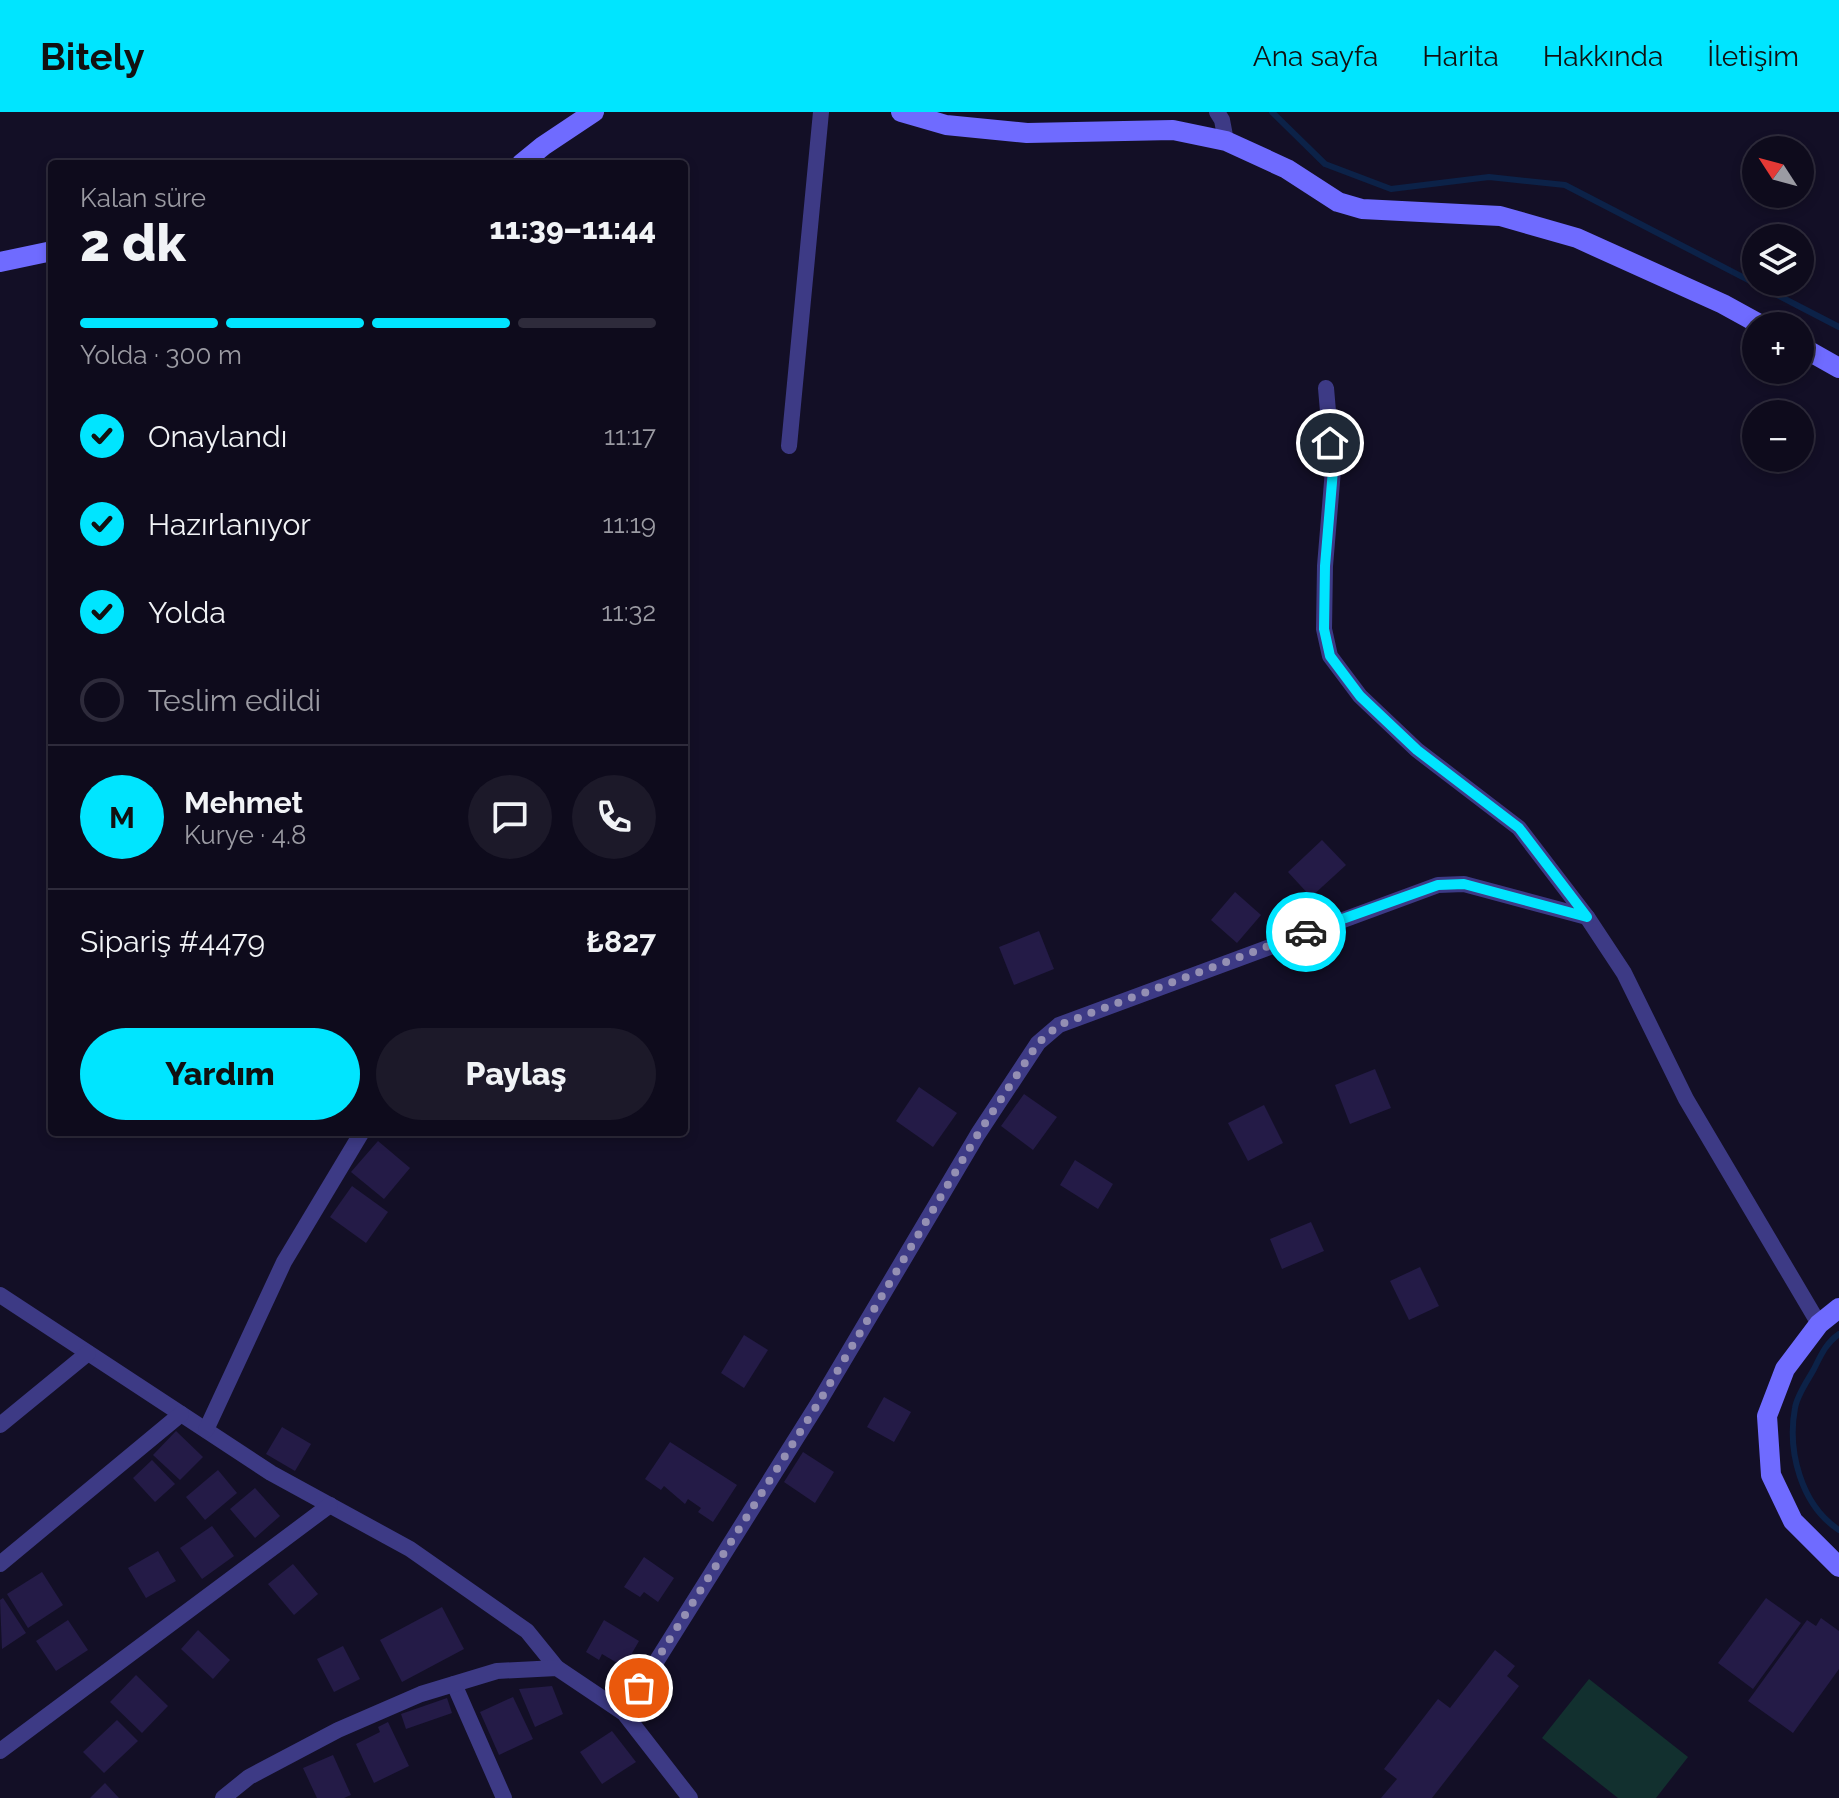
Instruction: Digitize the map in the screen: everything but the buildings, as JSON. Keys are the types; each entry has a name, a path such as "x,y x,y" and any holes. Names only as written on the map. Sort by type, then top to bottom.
{"street":[{"path":"526,160 594,112"},
{"path":"789,446 821,112"},
{"path":"901,112 946,125 1013,132 1173,130 1226,141 1287,169 1338,202 1362,209 1500,216 1577,238 1742,314"},
{"path":"1217,112 1226,141"},
{"path":"0,262 48,252"},
{"path":"1814,354 1839,368"},
{"path":"1326,388 1333,470 1325,566 1324,629 1330,656 1360,696 1417,750 1519,828 1587,917 1624,973 1686,1099 1819,1324"},
{"path":"624,1713 819,1402 978,1134 1038,1043 1059,1025 1438,885 1464,884 1587,917"},
{"path":"206,1430 284,1262 360,1136"},
{"path":"0,1295 271,1473 410,1549 527,1631 557,1668 624,1713 690,1798"},
{"path":"1839,1308 1819,1324 1785,1369 1767,1416 1771,1475 1793,1521 1839,1567"},
{"path":"0,1425 88,1353"},
{"path":"0,1564 181,1414"},
{"path":"0,1751 330,1505"},
{"path":"223,1798 249,1777 338,1730 421,1694 497,1671 557,1668"},
{"path":"454,1684 504,1798"}],"green space":[{"path":"1589,1679 1688,1757 1656,1798 1618,1798 1542,1738"}],"waterway":[{"path":"1272,112 1325,164 1391,189 1489,177 1565,185 1839,327"},
{"path":"1839,1334 1824,1350 1800,1393 1793,1425 1795,1459 1806,1492 1826,1519 1839,1530"}],"way so far":[{"path":"639,1688 819,1402 978,1134 1038,1043 1059,1025 1306,932"}],"route":[{"path":"1306,932 1438,885 1464,884 1587,917 1519,828 1417,750 1360,696 1330,656 1324,629 1325,566 1333,470 1330,443"}]}
